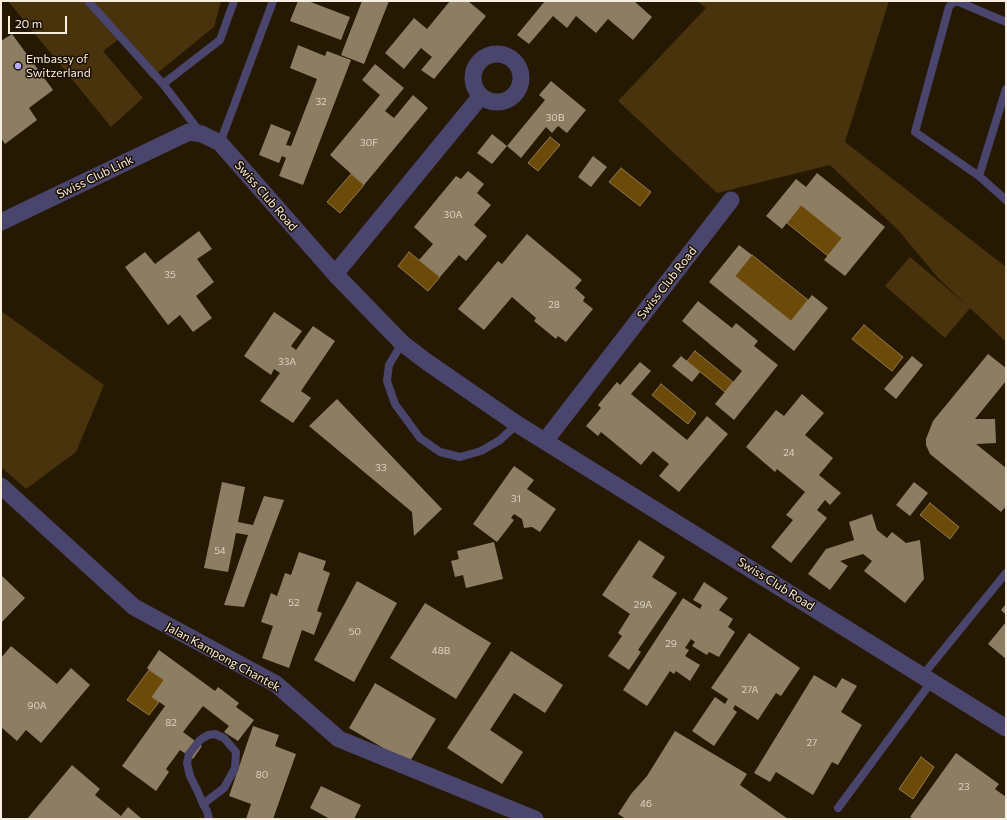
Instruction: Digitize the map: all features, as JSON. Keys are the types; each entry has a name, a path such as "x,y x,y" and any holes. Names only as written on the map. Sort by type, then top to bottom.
{"street":[{"path":"335,274 481,96"},
{"name":"Swiss Club Road","path":"195,133 220,143 335,274 402,342 427,362 517,424 928,678 1006,728"},
{"name":"Swiss Club Link","path":"1,222 195,133"},
{"name":"Swiss Club Road","path":"545,441 731,200"},
{"name":"Jalan Kampong Chantek","path":"1,486 134,607 276,684 339,738 535,819"}],"lane":[{"path":"88,1 163,84 195,133"},
{"path":"163,84 220,40 234,1"},
{"path":"220,143 273,1"},
{"path":"1006,22 959,2 953,2 949,8 915,132 979,176 1006,200"},
{"path":"979,176 1006,89"},
{"path":"402,342 389,365 387,381 395,404 420,438 440,452 460,457 481,451 500,440 517,424"},
{"path":"838,808 928,678 1006,573"},
{"path":"203,804 224,788 235,768 236,752 224,738 215,734 208,735 200,740 189,754 187,763 190,776 209,819"}],"shaded area":[{"path":"8,1 221,1 214,27 151,78 119,39 103,51 143,98 111,127"},
{"path":"697,1 889,1 845,142 1006,267 1006,342 970,308 945,338 885,286 910,257 968,306 939,279 899,231 830,165 717,193 618,101 706,8"},
{"path":"550,137 560,145 538,171 528,163"},
{"path":"621,168 651,192 640,206 609,182"},
{"path":"351,174 364,185 340,213 327,202"},
{"path":"801,205 842,238 828,256 787,223"},
{"path":"409,252 440,277 428,291 398,266"},
{"path":"752,255 808,300 791,321 735,276"},
{"path":"1,311 104,385 76,452 26,489 1,467"},
{"path":"864,325 903,357 892,371 852,339"},
{"path":"695,351 733,382 725,392 687,361"},
{"path":"661,384 696,413 688,424 652,395"},
{"path":"930,503 959,527 950,539 920,515"},
{"path":"149,670 164,680 152,697 159,702 149,715 127,700"},
{"path":"921,757 934,767 913,799 899,789"}],"building":[{"path":"298,1 308,1 350,17 341,40 290,21"},
{"path":"362,1 389,1 364,64 341,55"},
{"path":"450,1 468,1 486,16 434,79 421,70 432,57 421,48 404,69 385,53 414,18 427,29"},
{"path":"545,1 634,1 652,17 633,40 608,19 596,33 576,16 567,28 553,16 529,44 517,35"},
{"name":"Embassy of Switzerland","path":"12,34 53,90 29,108 37,120 5,144 1,138 1,41"},
{"path":"298,45 325,56 327,51 351,60 303,185 279,176 286,158 282,156 279,163 259,155 271,124 291,132 286,145 291,146 317,79 290,68"},
{"path":"375,64 404,88 385,111 394,118 413,95 428,108 364,185 330,155 380,95 362,80"},
{"path":"551,81 586,110 567,133 558,126 552,133 546,127 521,158 507,146 545,100 539,95"},
{"path":"492,134 507,146 492,164 477,153"},
{"path":"593,156 607,167 591,187 578,177"},
{"path":"468,171 484,184 477,193 491,205 474,225 487,236 466,261 459,255 440,277 419,260 433,244 414,227 456,176 461,179"},
{"path":"817,173 885,227 845,276 824,260 842,238 801,205 782,229 766,216 796,179 806,187"},
{"path":"199,231 212,249 197,259 214,282 196,296 212,318 193,332 180,315 168,325 125,267 145,252 155,264"},
{"path":"527,234 582,280 575,288 585,297 583,301 593,309 566,342 558,336 556,339 534,321 536,318 512,297 484,330 458,309 498,261 502,264"},
{"path":"739,245 752,255 735,276 791,321 812,295 828,308 794,351 709,282"},
{"path":"698,301 732,328 736,323 758,341 754,346 778,365 734,420 715,404 742,371 682,321"},
{"path":"274,312 302,331 291,346 296,350 313,326 335,341 301,391 311,398 293,423 260,401 280,373 274,369 271,375 244,356"},
{"path":"988,354 1006,368 1006,381 975,419 995,419 996,443 976,444 1006,468 1006,506 1001,512 930,454 926,445 926,439 933,421"},
{"path":"681,356 700,372 692,382 672,366"},
{"path":"912,356 923,365 896,399 884,389"},
{"path":"640,362 651,371 631,394 687,440 707,416 728,434 679,492 659,476 669,464 653,451 641,465 601,432 598,436 586,426 601,408 598,405 617,382 620,385"},
{"path":"802,394 824,413 805,435 833,458 819,475 841,493 830,505 825,500 817,510 827,518 791,563 771,547 793,520 786,515 805,492 777,469 775,472 746,447 776,410 784,416"},
{"path":"337,399 442,509 414,536 412,512 309,426"},
{"path":"514,466 534,480 527,489 556,509 540,532 532,527 524,528 522,519 514,514 511,518 514,520 497,542 473,524"},
{"path":"222,482 245,487 238,522 253,525 264,496 284,500 244,607 224,605 248,535 236,533 228,572 204,568"},
{"path":"914,482 928,493 910,516 896,505"},
{"path":"872,514 877,530 887,538 892,532 906,543 920,540 924,579 905,603 864,571 872,561 863,554 840,561 848,566 830,590 808,574 826,549 854,540 849,522"},
{"path":"639,540 665,557 652,577 677,593 638,650 641,652 629,670 608,656 622,636 618,633 630,614 602,595"},
{"path":"494,542 503,579 466,588 463,575 455,577 451,561 459,559 457,551"},
{"path":"299,552 326,561 323,570 330,573 317,611 322,613 314,635 302,630 289,668 262,658 273,626 261,622 271,593 277,596 285,573 291,575"},
{"path":"1,575 25,598 1,623"},
{"path":"357,581 397,603 354,682 314,660"},
{"path":"704,582 728,598 719,610 733,619 728,627 735,632 719,657 709,652 707,655 692,646 695,642 691,639 685,648 689,650 685,656 700,665 690,681 676,671 674,674 670,671 647,706 623,690 683,598 700,609 702,605 693,600"},
{"path":"425,603 491,643 456,699 390,658"},
{"path":"1006,604 1006,615 1001,610"},
{"path":"1006,622 1006,659 988,644"},
{"path":"749,633 800,668 781,696 776,693 758,720 735,705 733,709 737,712 714,746 692,731 715,697 725,704 728,699 711,688"},
{"path":"11,646 57,684 71,668 90,685 41,743 26,730 17,741 1,727 1,658"},
{"path":"159,650 215,691 218,687 239,703 236,707 254,720 238,741 224,732 229,726 203,706 183,732 202,746 193,759 180,750 166,769 169,772 156,791 122,766 165,706 152,697 164,680 147,668"},
{"path":"511,651 563,685 545,713 514,693 490,730 523,752 502,784 447,748"},
{"path":"814,675 836,688 842,678 857,686 841,712 862,725 838,765 832,762 813,795 776,772 770,782 754,773"},
{"path":"375,683 436,719 409,763 349,728"},
{"path":"253,726 279,735 275,746 296,754 273,819 246,819 251,804 229,796"},
{"path":"675,731 747,774 740,785 788,819 626,819 618,814 631,794 647,776"},
{"path":"956,753 999,784 995,789 1006,797 1006,819 914,819 910,817"},
{"path":"72,765 100,789 95,795 121,816 128,807 142,819 27,819"},
{"path":"321,786 361,805 354,819 330,819 310,808"}],"place":[{"name":"Embassy of Switzerland","path":"18,66"}]}
